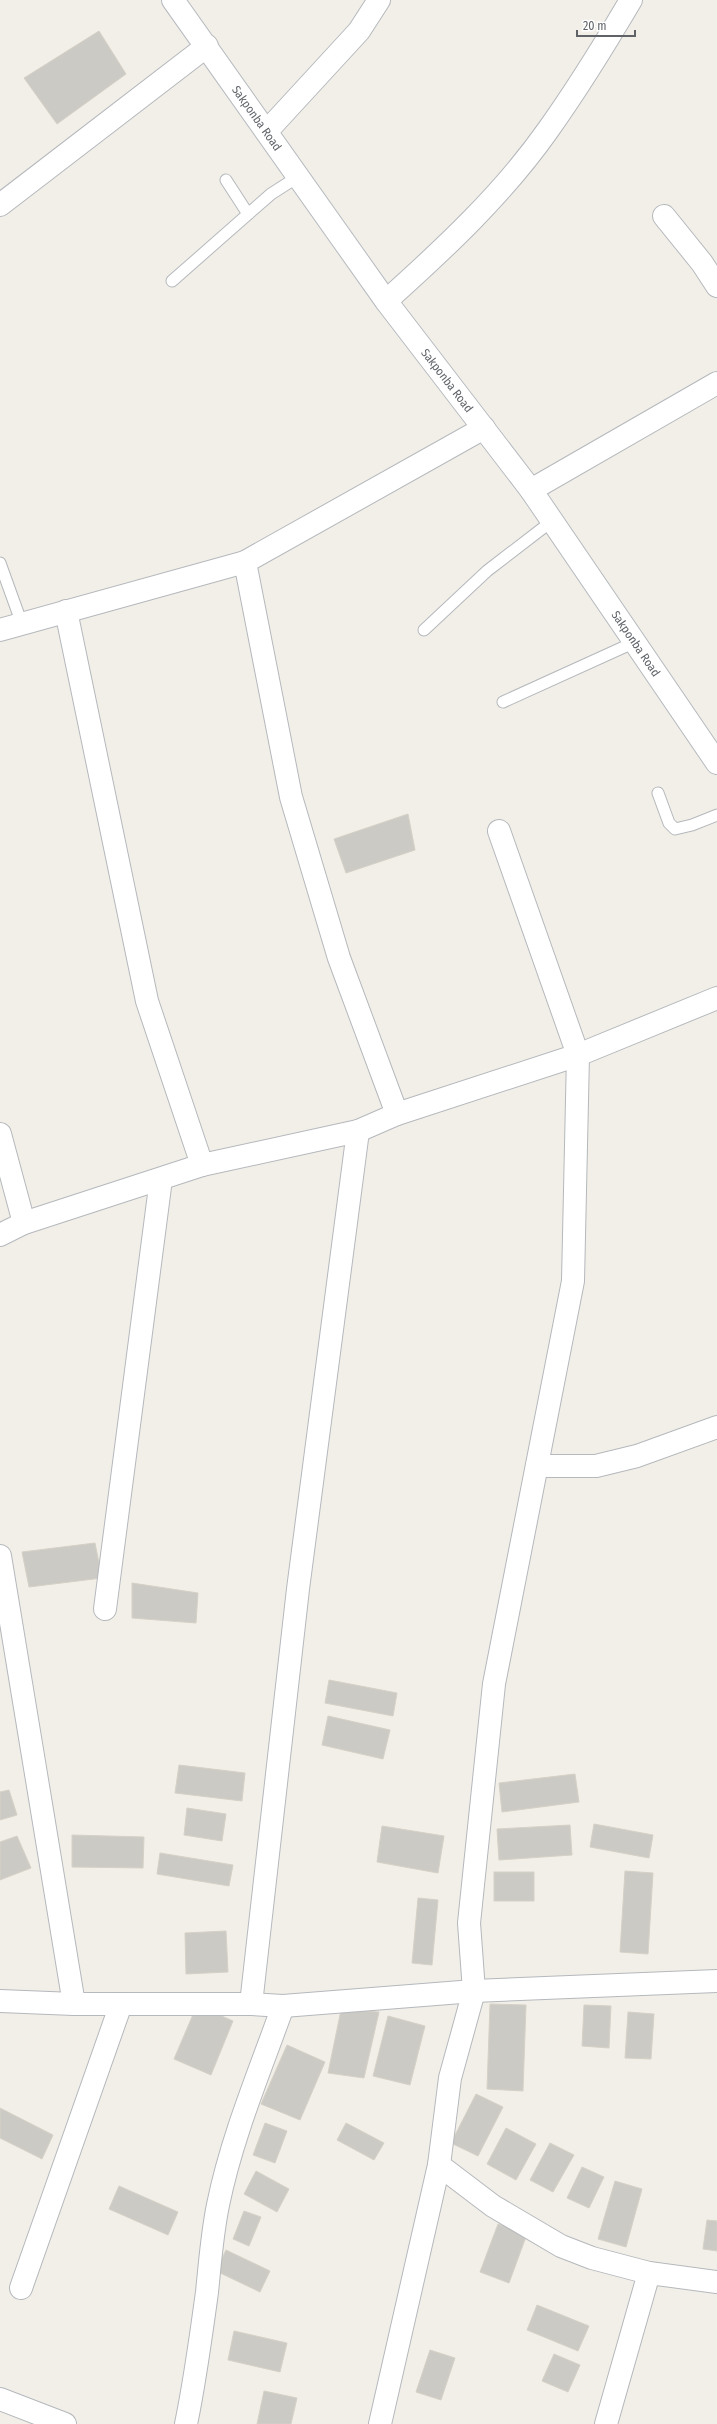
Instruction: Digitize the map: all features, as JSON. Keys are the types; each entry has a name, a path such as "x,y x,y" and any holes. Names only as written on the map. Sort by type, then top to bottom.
{"street":[{"name":"Sakponba Road","path":"173,0 386,301 531,490 717,763"},
{"path":"267,131 359,31 379,0"},
{"path":"386,301 441,252 526,158 548,131 592,67 631,0"},
{"path":"0,205 207,46"},
{"path":"664,216 702,263 717,286"},
{"path":"531,490 717,383"},
{"path":"0,630 245,562 484,428"},
{"path":"245,562 291,797 339,958 398,1114"},
{"path":"66,611 147,1001 202,1165"},
{"path":"380,2424 439,2165 450,2078 474,1991 469,1923 494,1684 573,1281 578,1055 499,831"},
{"path":"0,1235 24,1223 202,1165 358,1131 398,1114 578,1055 717,998"},
{"path":"251,2004 298,1589 358,1131"},
{"path":"0,1134 24,1223"},
{"path":"105,1609 161,1179"},
{"path":"537,1466 596,1466 637,1456 717,1427"},
{"path":"0,1556 74,2004"},
{"path":"0,2001 74,2004 251,2004 283,2006 474,1991 717,1981"},
{"path":"21,2288 121,2004"},
{"path":"186,2424 192,2397 207,2292 210,2246 219,2197 230,2154 283,2006"},
{"path":"439,2165 493,2206 562,2246 592,2258 650,2273 717,2282"},
{"path":"606,2424 650,2273"},
{"path":"0,2399 65,2424"}],"lane":[{"path":"172,281 271,194 299,176"},
{"path":"226,180 248,214"},
{"path":"424,630 488,571 552,521"},
{"path":"0,563 22,624"},
{"path":"503,702 635,642"},
{"path":"658,793 669,823 675,829 692,825 717,815"}],"building":[{"path":"99,31 126,74 57,124 24,78"},
{"path":"408,814 415,850 346,873 334,839"},
{"path":"95,1543 102,1578 29,1587 22,1552"},
{"path":"132,1583 198,1593 196,1623 132,1618"},
{"path":"329,1680 397,1693 393,1716 325,1703"},
{"path":"328,1716 390,1730 383,1759 322,1745"},
{"path":"179,1765 245,1773 242,1801 175,1793"},
{"path":"575,1774 579,1802 502,1812 499,1783"},
{"path":"9,1790 17,1815 0,1820 0,1792"},
{"path":"187,1808 226,1814 222,1841 184,1835"},
{"path":"594,1824 653,1835 649,1858 590,1847"},
{"path":"570,1825 572,1855 499,1860 497,1829"},
{"path":"382,1826 444,1836 438,1873 377,1862"},
{"path":"72,1835 144,1837 143,1868 72,1867"},
{"path":"17,1836 31,1868 0,1880 0,1842"},
{"path":"160,1853 233,1865 229,1886 157,1874"},
{"path":"625,1871 653,1873 648,1954 620,1952"},
{"path":"494,1872 534,1872 534,1901 494,1901"},
{"path":"418,1898 438,1900 432,1965 412,1963"},
{"path":"226,1931 228,1972 186,1974 185,1933"},
{"path":"490,2004 526,2005 523,2091 487,2089"},
{"path":"197,2005 233,2021 211,2075 174,2059"},
{"path":"584,2005 611,2006 609,2048 582,2046"},
{"path":"341,2010 379,2012 364,2078 328,2073"},
{"path":"628,2012 654,2014 651,2059 625,2058"},
{"path":"388,2016 425,2026 410,2085 373,2076"},
{"path":"287,2045 325,2062 300,2120 261,2104"},
{"path":"476,2094 503,2107 478,2156 451,2143"},
{"path":"0,2108 53,2135 42,2159 0,2138"},
{"path":"265,2123 287,2131 275,2163 253,2155"},
{"path":"346,2123 384,2143 374,2160 337,2140"},
{"path":"506,2128 536,2144 516,2180 487,2164"},
{"path":"550,2143 574,2155 553,2192 530,2180"},
{"path":"582,2167 604,2177 589,2208 567,2198"},
{"path":"256,2171 289,2189 277,2212 244,2194"},
{"path":"615,2181 642,2189 626,2247 598,2239"},
{"path":"119,2186 178,2212 168,2235 109,2209"},
{"path":"244,2211 261,2217 249,2246 233,2239"},
{"path":"707,2220 717,2221 717,2251 703,2249"},
{"path":"498,2224 527,2234 509,2283 480,2272"},
{"path":"226,2250 270,2271 260,2292 216,2271"},
{"path":"537,2305 589,2326 578,2351 527,2330"},
{"path":"234,2331 287,2343 280,2372 228,2360"},
{"path":"430,2350 455,2358 441,2400 416,2392"},
{"path":"554,2354 580,2365 568,2392 542,2381"},
{"path":"264,2391 297,2398 291,2424 257,2424"}]}
